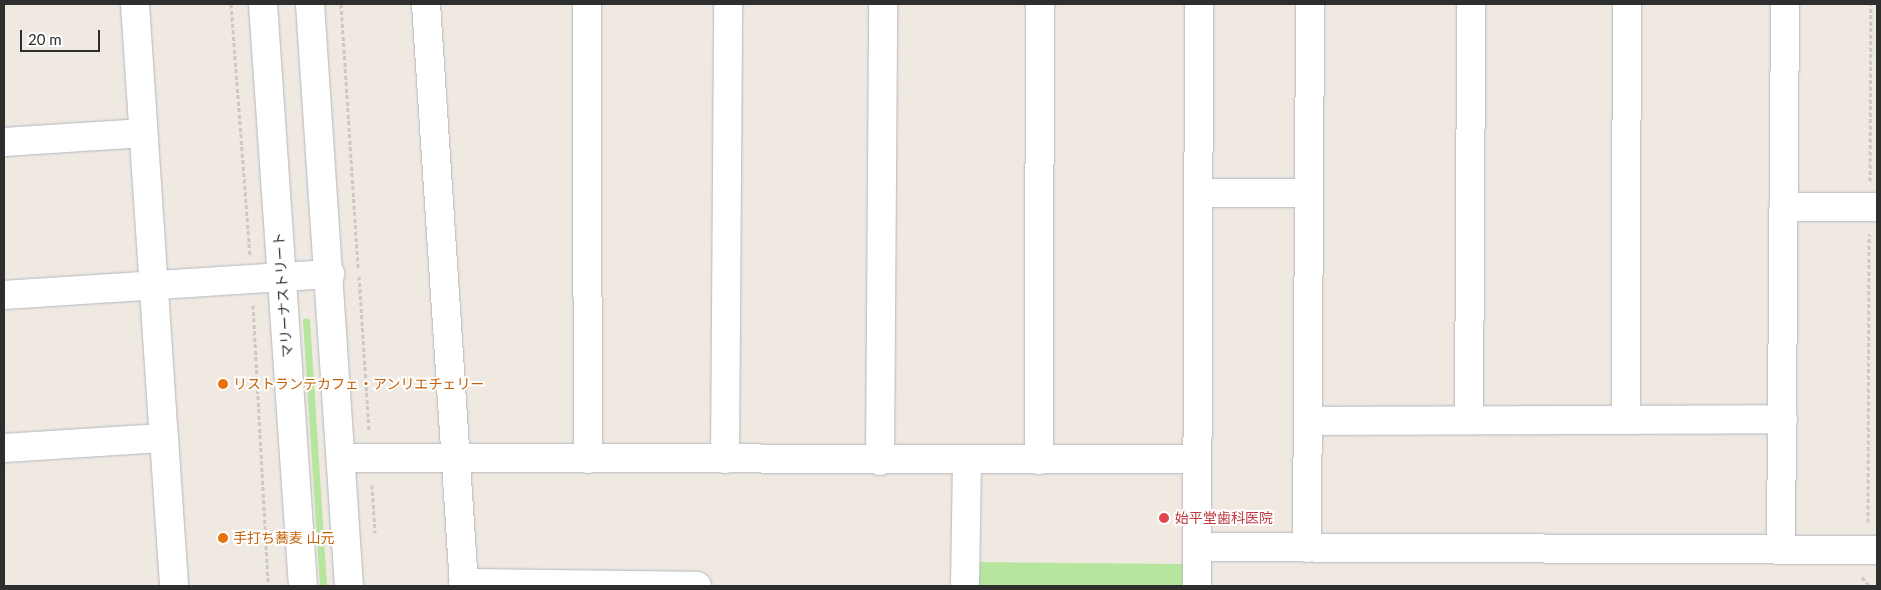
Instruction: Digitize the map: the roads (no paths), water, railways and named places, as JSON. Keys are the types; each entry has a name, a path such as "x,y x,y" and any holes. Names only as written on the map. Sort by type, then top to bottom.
{"street":[{"path":"135,4 142,133 174,586"},
{"name":"マリーナストリート","path":"263,4 303,586"},
{"path":"310,4 330,274 349,586"},
{"path":"426,4 464,584 697,586"},
{"path":"587,4 588,458"},
{"path":"725,460 728,4"},
{"path":"880,460 883,4"},
{"path":"1039,460 1040,4"},
{"path":"1197,586 1198,547 1195,459 1199,4"},
{"path":"1307,548 1310,4"},
{"path":"1469,420 1470,4"},
{"path":"1626,420 1627,4"},
{"path":"1782,550 1785,4"},
{"path":"4,142 142,133"},
{"path":"1198,193 1309,193"},
{"path":"1784,207 1872,204"},
{"path":"4,295 330,274"},
{"path":"1308,421 1783,420"},
{"path":"4,448 164,438"},
{"path":"341,458 725,460 1195,459"},
{"path":"965,586 967,460"},
{"path":"1198,547 1782,550 1873,539"}],"place":[{"name":"リストランテカフェ・アンリエチェリー","path":"223,384"},
{"name":"始平堂歯科医院","path":"1164,518"},
{"name":"手打ち蕎麦 山元","path":"223,538"}]}
